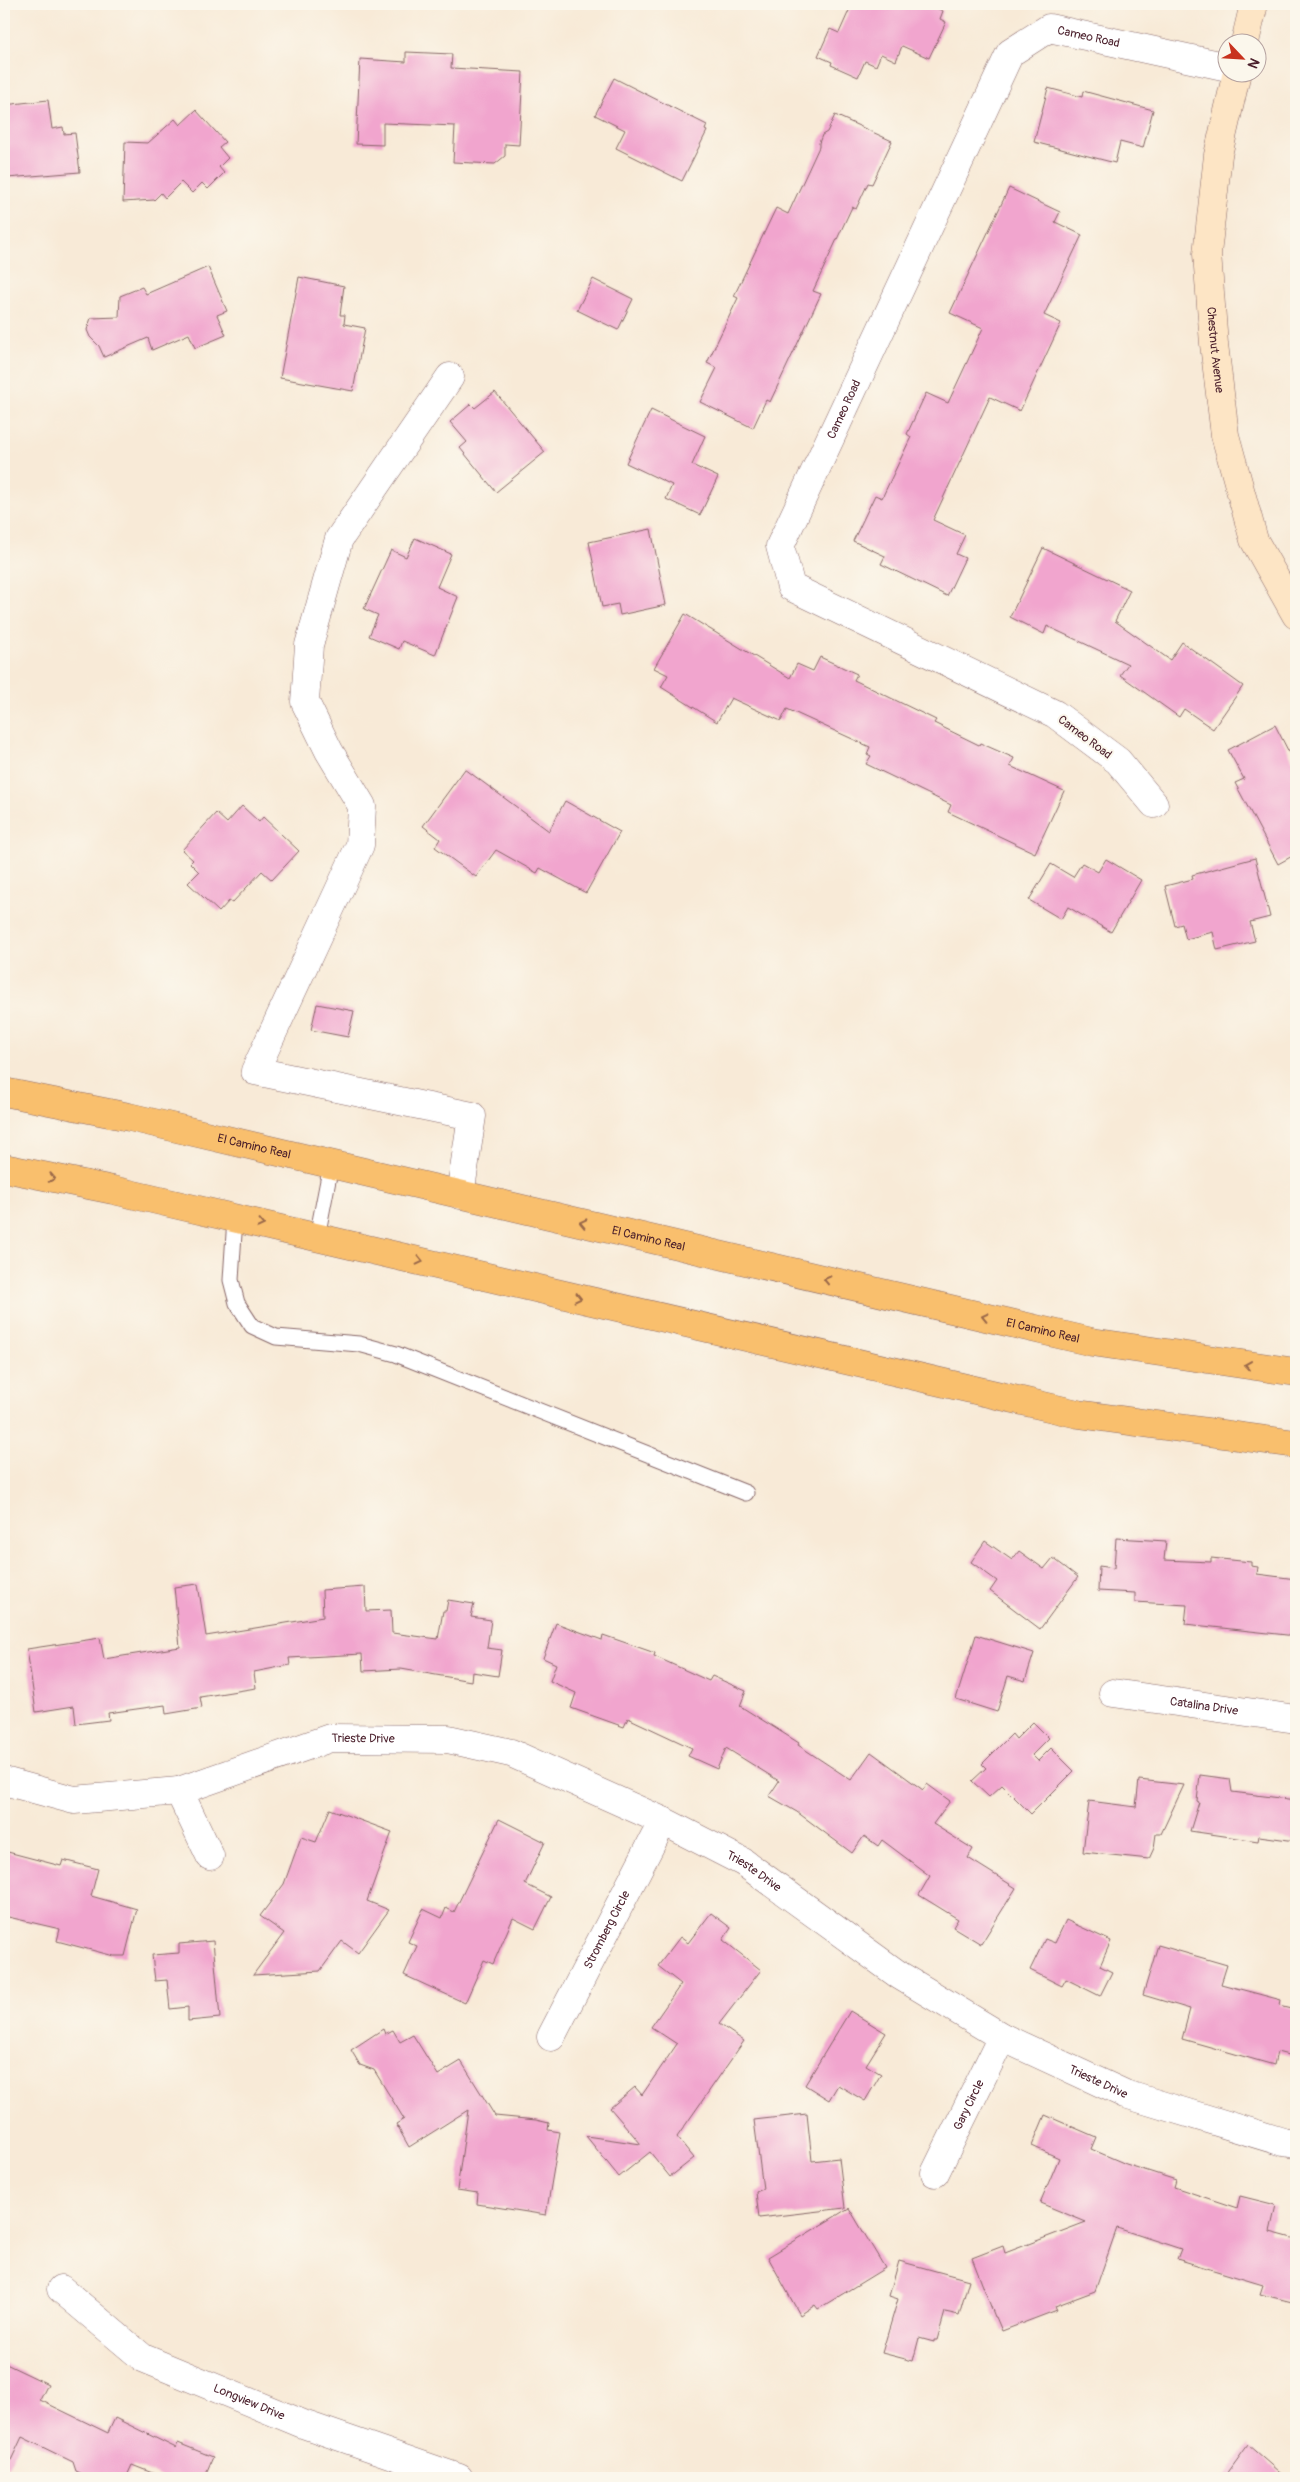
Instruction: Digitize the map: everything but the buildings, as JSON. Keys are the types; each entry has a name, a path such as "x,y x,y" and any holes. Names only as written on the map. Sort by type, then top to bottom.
{"main road":[{"path":"1247,32 1254,4"},
{"name":"Chestnut Avenue","path":"1235,82 1218,155 1206,254 1214,344 1225,435 1254,540 1296,615"},
{"name":"El Camino Real","path":"4,1092 129,1117 1092,1342 1296,1372"},
{"path":"4,1168 113,1190 1078,1414 1296,1444"}],"street":[{"name":"Cameo Road","path":"1154,804 1118,761 1055,714 791,587 780,546 1010,54 1049,28 1218,65"},
{"path":"450,377 339,539 309,645 305,702 329,751 362,806 360,845 255,1071 472,1116 460,1195"},
{"name":"Catalina Drive","path":"1113,1692 1296,1719"},
{"name":"Trieste Drive","path":"4,1781 74,1800 179,1791 330,1738 448,1739 511,1754 663,1821 743,1862 899,1975 1002,2037 1125,2094 1283,2142 1296,2144"},
{"path":"179,1791 210,1856"},
{"name":"Stromberg Circle","path":"551,2037 663,1821"},
{"name":"Gary Circle","path":"935,2172 1002,2037"},
{"name":"Longview Drive","path":"61,2289 142,2358 302,2424 459,2478"}],"lane":[{"path":"317,1237 331,1165"},
{"path":"235,1218 231,1280 237,1303 252,1326 276,1337 359,1344 396,1354 746,1493"}]}
